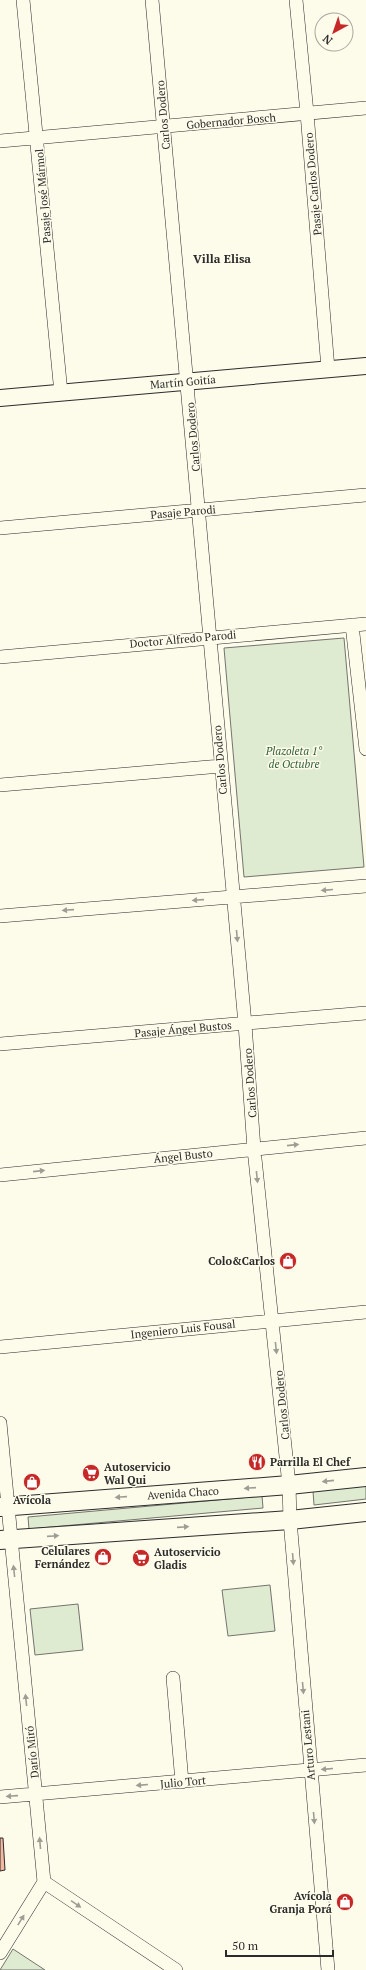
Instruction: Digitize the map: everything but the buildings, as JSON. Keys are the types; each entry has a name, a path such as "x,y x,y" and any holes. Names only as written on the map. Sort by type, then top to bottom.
{"main road":[{"name":"Avenida Chaco","path":"4,1506 289,1485 366,1477"},
{"path":"5,1540 290,1520 366,1512"}],"street":[{"name":"Pasaje José Mármol","path":"23,0 38,137 61,393"},
{"name":"Carlos Dodero","path":"152,0 188,382 245,1024 254,1149 273,1320 289,1485 290,1520"},
{"name":"Pasaje Carlos Dodero","path":"296,0 328,369"},
{"name":"Gobernador Bosch","path":"0,141 366,108"},
{"name":"Martín Goitía","path":"0,398 366,366"},
{"name":"Pasaje Parodi","path":"0,528 366,495"},
{"name":"Doctor Alfredo Parodi","path":"0,657 366,624"},
{"path":"352,625 366,749"},
{"path":"0,785 221,766"},
{"path":"0,916 366,886"},
{"name":"Pasaje Ángel Bustos","path":"0,1044 366,1013"},
{"name":"Ángel Busto","path":"0,1175 366,1138"},
{"name":"Ingeniero Luis Fousal","path":"0,1347 366,1312"},
{"name":"Darío Miró","path":"0,1423 5,1540 36,1795 44,1882"},
{"name":"Arturo Lestani","path":"290,1520 328,1970"},
{"path":"173,1678 182,1782"},
{"name":"Julio Tort","path":"0,1797 366,1765"},
{"path":"0,1953 44,1882 176,1970"}],"green space":[{"name":"Plazoleta 1° de Octubre","path":"344,638 364,867 244,877 224,648"},
{"path":"366,1485 366,1499 314,1505 313,1491"},
{"path":"262,1496 263,1508 29,1529 28,1517"},
{"path":"270,1585 275,1631 228,1636 222,1590"},
{"path":"78,1604 83,1650 35,1655 30,1609"},
{"path":"13,1949 45,1970 0,1970"}],"place":[{"name":"Colo&Carlos","path":"288,1261"},
{"name":"Parrilla El Chef","path":"257,1462"},
{"name":"Autoservicio Wal Qui","path":"91,1473"},
{"name":"Avícola","path":"32,1482"},
{"name":"Celulares Fernández","path":"103,1557"},
{"name":"Autoservicio Gladis","path":"141,1558"},
{"name":"Avícola Granja Porá","path":"345,1902"}],"district":[{"name":"Villa Elisa","path":"222,258"}]}
